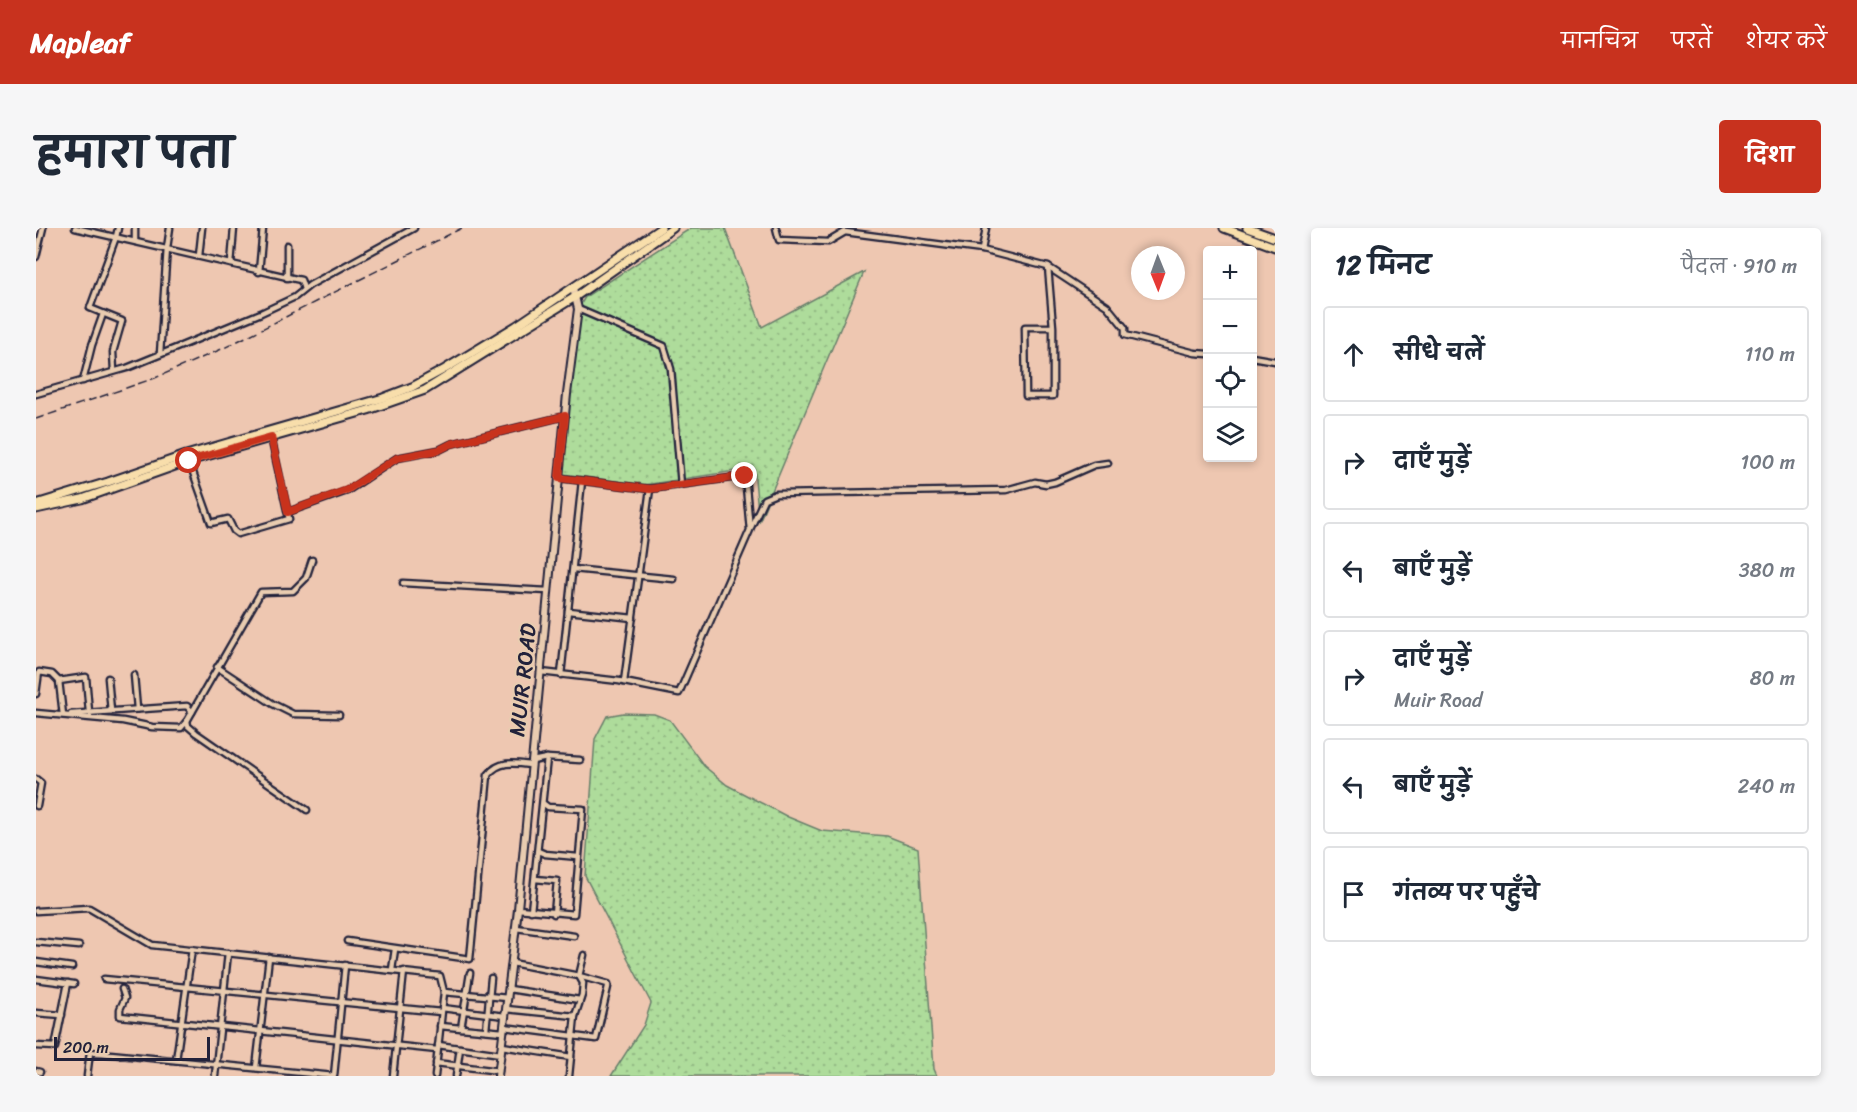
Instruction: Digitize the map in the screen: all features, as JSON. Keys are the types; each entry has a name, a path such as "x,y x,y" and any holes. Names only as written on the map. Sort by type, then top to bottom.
{"main road":[{"path":"36,504 186,455 383,398 412,387 516,326 661,228"},
{"path":"36,509 82,499 189,461 379,406 425,390 575,297 673,228"},
{"path":"1224,228 1275,247"},
{"path":"1247,228 1273,237"},
{"name":"MUIR ROAD","path":"499,1073 518,909 565,416 578,309 573,288"}],"street":[{"path":"36,257 43,228"},
{"path":"75,228 301,280 304,289"},
{"path":"114,371 113,352 122,321 90,308 118,228"},
{"path":"135,228 135,241"},
{"path":"160,354 170,228"},
{"path":"199,256 202,228"},
{"path":"231,264 234,228"},
{"path":"259,272 263,228"},
{"path":"36,394 114,371 261,314 295,297 304,289 414,228"},
{"path":"776,228 779,240 828,242 845,232 982,250 1048,267 1107,306 1125,328 1125,335 1203,354"},
{"path":"982,250 986,228"},
{"path":"287,245 287,278"},
{"path":"1048,267 1053,327 1053,396 1026,396 1025,327 1053,327"},
{"path":"578,309 664,346 671,369 681,485"},
{"path":"83,381 103,314"},
{"path":"1257,358 1275,361"},
{"path":"288,512 347,490 397,458 439,450 451,444 565,416"},
{"path":"189,461 211,523 228,519 238,534 289,519 271,437"},
{"path":"540,672 624,682 679,693 764,499 776,495 1006,490 1035,482 1046,484 1055,482 1094,465 1108,463"},
{"path":"559,478 650,489 745,476 750,530"},
{"path":"561,675 582,481"},
{"path":"624,682 650,489"},
{"path":"36,713 123,721 152,727 181,728 261,591 293,591 306,578 312,560"},
{"path":"573,569 674,579"},
{"path":"403,583 548,591"},
{"path":"568,611 633,618"},
{"path":"217,667 273,704 293,714 339,715"},
{"path":"36,694 39,672 52,674 59,681 62,716"},
{"path":"134,675 137,709"},
{"path":"59,681 86,678 89,712"},
{"path":"108,678 111,711"},
{"path":"62,716 89,712 187,706 192,712"},
{"path":"187,721 188,726 196,733 307,810"},
{"path":"531,911 544,804 547,758"},
{"path":"347,941 470,959 488,775 499,766 509,763 532,763 547,758 580,760"},
{"path":"36,779 41,783 37,807"},
{"path":"518,909 574,914 583,809 548,807 544,804"},
{"path":"538,851 545,854 578,857"},
{"path":"535,879 557,881 554,914"},
{"path":"36,911 89,908 152,945 440,976 444,992 435,1076"},
{"path":"516,928 574,936"},
{"path":"36,942 79,946"},
{"path":"176,1060 192,949"},
{"path":"392,970 395,949"},
{"path":"215,1076 228,953"},
{"path":"568,1076 575,1017 583,983 579,976 584,955"},
{"path":"256,1068 269,957"},
{"path":"36,962 72,967"},
{"path":"440,1026 598,1038 608,984 512,963"},
{"path":"87,1076 90,1052 334,1076 345,965"},
{"path":"393,1076 404,971"},
{"path":"461,1028 470,973"},
{"path":"486,1030 491,978"},
{"path":"36,979 71,984 55,1047 36,1046"},
{"path":"105,979 400,1008 575,1017"},
{"path":"509,988 580,1000"},
{"path":"122,989 125,998 120,1008 120,1016 396,1046 460,1048 501,1054"},
{"path":"444,992 508,998"},
{"path":"36,1012 62,1015"},
{"path":"502,1046 571,1057"},
{"path":"456,1076 460,1048"},
{"path":"436,1063 499,1073"}],"green space":[{"path":"691,228 725,228 762,327 864,272 759,522 754,468 644,485 563,474 578,309 585,297"},
{"path":"623,713 654,714 670,720 704,766 727,785 788,817 822,831 887,836 918,848 934,1069 937,1076 611,1076 644,1025 651,1003 585,876 595,739 607,716"}],"railway":[{"path":"36,419 155,378 224,348 462,228"}],"route":[{"path":"189,461 271,437 288,512 347,490 397,458 439,450 451,444 565,416 559,478 650,489 745,476"}]}
